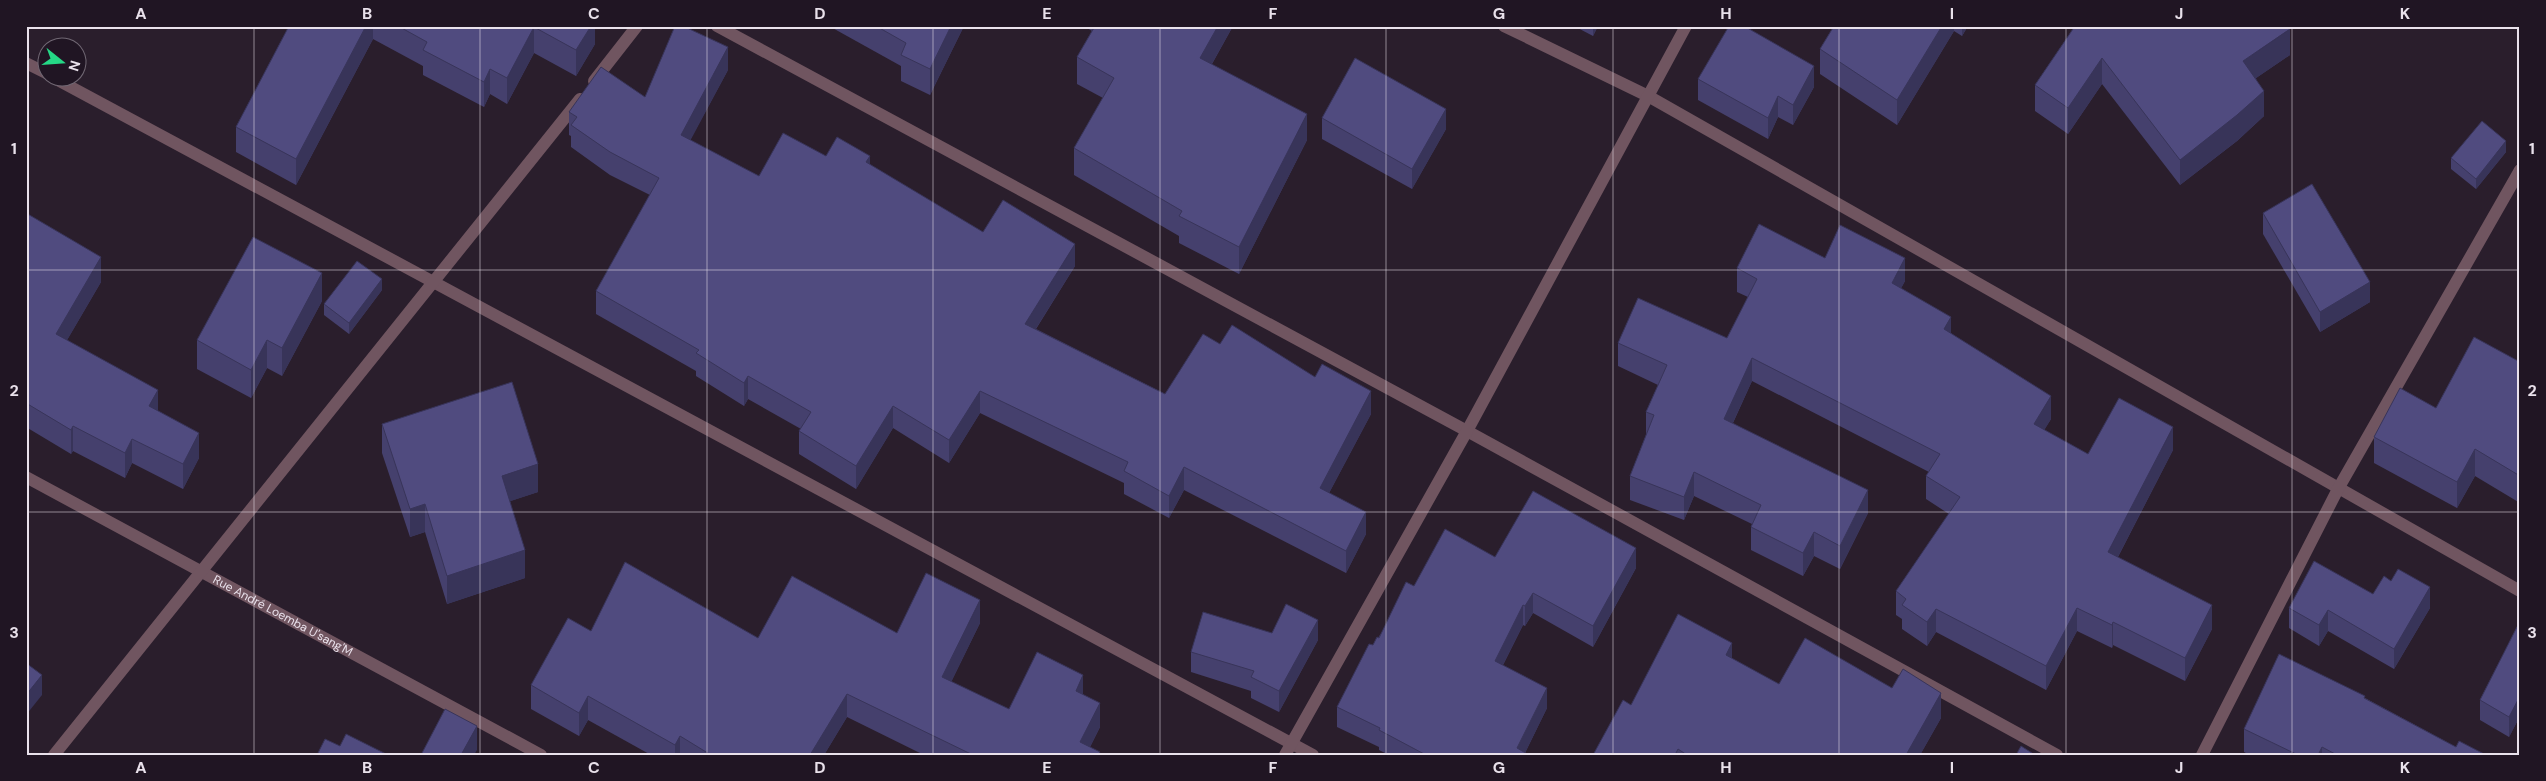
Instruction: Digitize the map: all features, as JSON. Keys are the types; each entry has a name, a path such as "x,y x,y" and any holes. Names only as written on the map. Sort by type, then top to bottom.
{"street":[{"path":"54,755 637,26"},
{"path":"717,26 1467,431 2057,755"},
{"path":"1504,26 1648,96 2338,489 2520,590"},
{"path":"1285,755 1467,431 1686,26"},
{"path":"26,63 38,69"},
{"path":"72,88 1292,742 1313,755"},
{"path":"2202,755 2338,489 2520,170"},
{"name":"Rue André Loemba U'sang'M","path":"26,477 540,755"}],"building":[{"path":"289,26 366,26 296,159 236,127"},
{"path":"398,26 591,26 576,50 534,27 507,78 490,69 484,82 423,50 427,42"},
{"path":"675,26 683,26 728,47 681,135 759,176 783,133 826,156 837,137 870,156 866,162 983,232 1003,200 1075,244 1025,324 1165,394 1203,334 1220,344 1232,325 1315,377 1322,364 1371,391 1320,488 1366,512 1346,551 1184,467 1169,496 1124,471 1128,462 980,391 949,440 893,406 856,466 799,431 811,412 748,376 744,383 696,353 699,350 596,291 659,178 610,152 571,125 577,117 569,112 601,67 645,97"},
{"path":"876,26 951,26 930,69 901,55 906,43"},
{"path":"1095,26 1218,26 1200,58 1307,114 1239,247 1179,216 1182,211 1074,148 1114,78 1077,57"},
{"path":"1729,26 1744,26 1814,66 1793,105 1778,96 1768,118 1698,79"},
{"path":"1834,26 1942,26 1897,100 1820,49"},
{"path":"2075,26 2288,26 2290,29 2243,61 2264,91 2180,160 2102,58 2068,108 2035,85"},
{"path":"1355,58 1446,109 1412,169 1322,118"},
{"path":"2482,121 2506,141 2476,179 2451,158"},
{"path":"2312,184 2370,282 2320,312 2263,213"},
{"path":"26,213 101,257 56,334 158,390 149,406 199,433 183,464 132,439 125,453 73,426 71,430 26,403"},
{"path":"1759,224 1825,258 1840,225 1905,258 1892,283 1951,317 1944,329 2051,396 2034,424 2088,454 2119,398 2173,427 2108,552 2212,605 2185,658 2113,622 2112,625 2077,608 2046,666 1936,609 1927,622 1902,605 1906,599 1896,591 1960,497 1926,476 1940,454 1752,358 1724,419 1868,490 1840,546 1814,532 1803,553 1751,527 1761,505 1694,472 1684,497 1630,476 1654,415 1646,412 1667,365 1618,343 1638,298 1727,338 1757,279 1737,268"},
{"path":"253,237 322,273 282,348 267,340 251,370 197,340"},
{"path":"357,261 382,279 349,323 324,304"},
{"path":"2474,337 2520,362 2520,476 2475,449 2457,482 2374,437 2400,388 2436,408"},
{"path":"512,382 538,464 502,476 525,550 447,576 425,504 410,509 382,424"},
{"path":"1533,491 1636,548 1593,626 1533,593 1525,606 1523,605 1495,661 1547,688 1517,748 1529,755 1426,755 1379,730 1380,728 1337,707 1369,644 1373,645 1377,637 1379,638 1406,582 1414,586 1445,529 1495,557"},
{"path":"2314,561 2373,594 2384,576 2391,581 2398,569 2430,587 2394,649 2328,610 2319,625 2289,608"},
{"path":"625,562 758,638 792,576 897,633 926,573 980,600 942,677 1009,709 1037,652 1083,675 1076,691 1100,703 1080,742 1100,752 1098,755 973,755 847,694 810,755 711,755 680,736 675,745 588,696 579,713 531,685 568,618 591,631"},
{"path":"1286,604 1318,620 1279,691 1251,677 1254,671 1191,652 1203,612 1272,633"},
{"path":"1678,614 1732,643 1726,655 1779,684 1805,638 1892,688 1903,669 1941,693 1906,755 1687,755 1678,749 1675,755 1593,755 1623,700 1631,705"},
{"path":"2520,621 2520,696 2509,717 2480,700"},
{"path":"2279,654 2365,696 2364,698 2456,747 2459,741 2486,755 2337,755 2322,747 2318,755 2298,755 2244,729"},
{"path":"26,663 42,675 26,695"},
{"path":"445,709 477,726 461,755 421,755"},
{"path":"346,734 388,755 317,755 325,739 340,746"},
{"path":"2021,746 2035,755 2016,755"}]}
